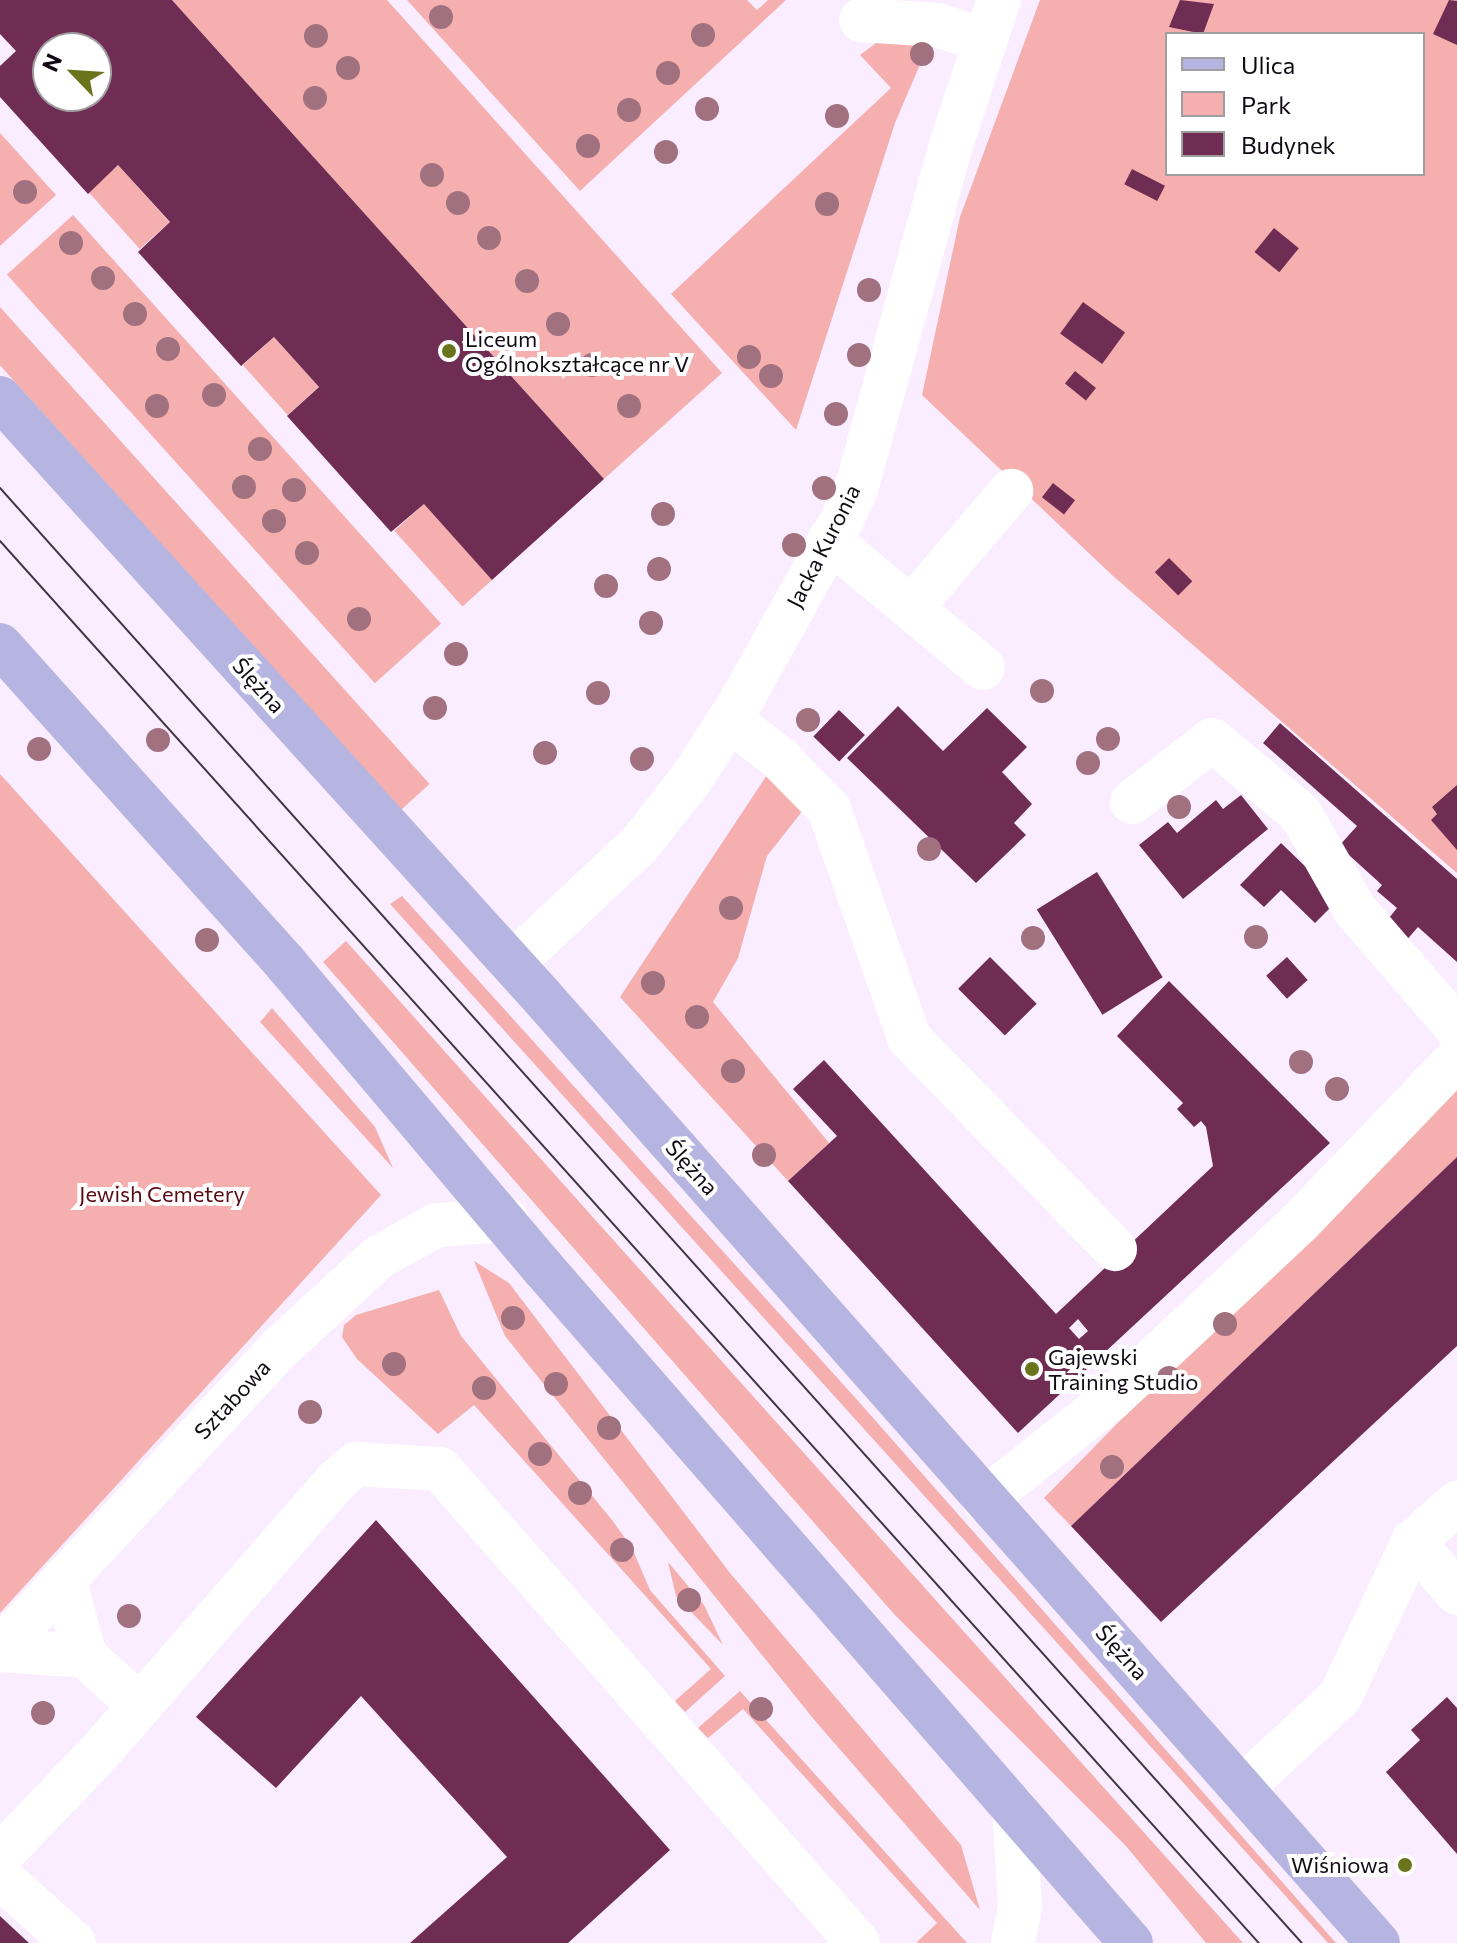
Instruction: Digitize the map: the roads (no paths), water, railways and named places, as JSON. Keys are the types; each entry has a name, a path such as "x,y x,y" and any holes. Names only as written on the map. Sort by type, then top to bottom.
{"main road":[{"name":"Ślężna","path":"0,398 512,964 1378,1943"},
{"path":"0,645 267,942 507,1220 543,1268 1131,1943"}],"street":[{"path":"861,20 937,25 992,20"},
{"name":"Jacka Kuronia","path":"512,964 640,844 730,720 857,486 992,20"},
{"path":"912,607 1011,491"},
{"path":"829,540 983,668"},
{"path":"730,720 829,809 909,1038 1115,1249"},
{"path":"1132,802 1212,740 1300,813 1355,910 1457,1028"},
{"path":"984,1500 1111,1399 1244,1274 1457,1059"},
{"name":"Sztabowa","path":"0,1649 281,1347 379,1257 437,1225 507,1220"},
{"path":"0,1856 356,1464 440,1469 858,1943"},
{"path":"1243,1787 1340,1697 1413,1542 1457,1503"},
{"path":"1413,1542 1457,1593"},
{"path":"64,1579 85,1656 139,1705"},
{"path":"0,1649 85,1656"},
{"path":"1014,1807 1017,1924"},
{"path":"0,1877 74,1943"}],"tram line":[{"path":"0,488 1302,1943"},
{"path":"0,541 1259,1943"}],"place":[{"name":"Liceum Ogólnokształcące nr V","path":"449,351"},
{"name":"Gajewski Training Studio","path":"1032,1369"},
{"name":"Wiśniowa","path":"1405,1865"}],"park label":[{"name":"Jewish Cemetery","path":"162,1194"}]}
